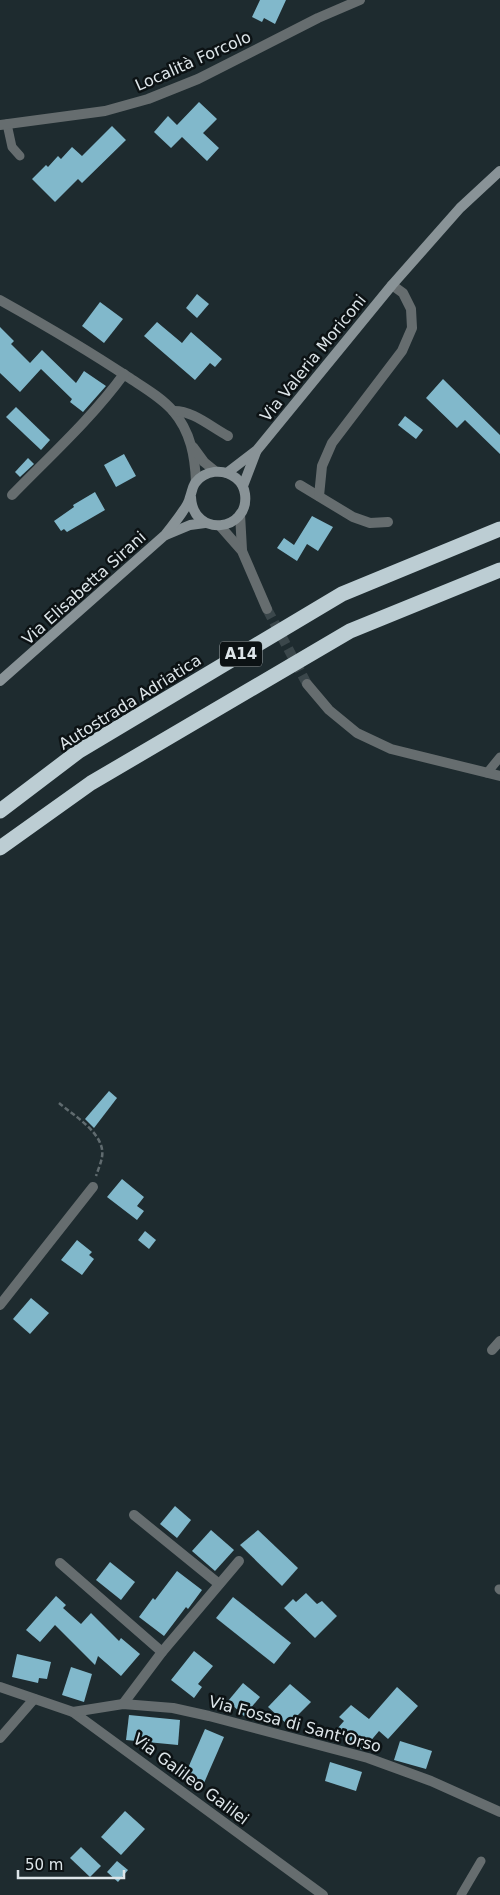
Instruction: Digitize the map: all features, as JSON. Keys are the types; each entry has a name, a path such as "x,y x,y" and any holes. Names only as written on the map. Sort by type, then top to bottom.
{"highway":[{"name":"Autostrada Adriatica","path":"0,811 79,751 342,594 500,529"},
{"name":"A14","path":"0,848 91,783 350,631 500,570"}],"main road":[{"name":"Via Valeria Moriconi","path":"227,473 257,450 392,285 460,208 500,171"},
{"name":"Via Valeria Moriconi","path":"242,486 257,450"},
{"path":"215,471 227,473 237,479 242,486 245,500 240,514 234,520 220,526 205,523 194,513 190,497 196,482 208,473 215,471"},
{"name":"Via Elisabetta Sirani","path":"0,681 165,535 182,513 190,497"},
{"name":"Via Elisabetta Sirani","path":"165,535 190,525 205,523"}],"street":[{"name":"Località Forcolo","path":"4,125 105,111 148,100 198,79 318,18 360,0"},
{"path":"319,496 322,466 332,442 402,351 412,328 411,309 403,293 392,285"},
{"path":"0,300 87,350 156,396 173,411 185,429 192,446 204,462 215,471"},
{"path":"12,495 78,427 114,388 124,374"},
{"path":"173,411 181,411 188,414 228,436"},
{"path":"192,446 196,482"},
{"path":"300,485 353,518 370,523 388,522"},
{"path":"240,514 242,552"},
{"path":"220,526 242,552 267,608"},
{"path":"307,684 329,710 357,733 392,749 500,776"},
{"path":"0,1305 93,1187"},
{"path":"492,1350 500,1341"},
{"path":"134,1515 219,1584"},
{"path":"122,1704 162,1652 239,1561"},
{"path":"60,1563 162,1652"},
{"name":"Via Galileo Galilei","path":"0,1687 73,1712 323,1895"},
{"path":"0,1738 34,1698"},
{"name":"Via Fossa di Sant'Orso","path":"73,1712 122,1704 173,1708 209,1716 368,1758 431,1781 500,1812"}],"lane":[{"path":"4,125 12,147 20,156"},
{"path":"487,773 500,757"},
{"path":"461,1895 482,1861"}],"path":[{"path":"59,1103 98,1136 102,1145 102,1156 93,1187"}],"building":[{"path":"260,0 286,0 275,24 264,18 262,22 252,17"},
{"path":"199,102 217,119 203,133 219,148 207,161 182,137 171,148 154,132 168,116 177,125"},
{"path":"112,126 126,140 82,183 78,179 55,202 32,179 46,165 48,167 58,156 61,159 72,147 82,156"},
{"path":"197,294 209,304 197,318 186,308"},
{"path":"100,302 123,319 104,343 82,326"},
{"path":"157,322 182,343 191,332 222,359 215,367 210,363 195,380 144,336"},
{"path":"0,327 14,341 11,344 30,363 42,350 76,383 84,371 106,386 83,412 70,402 72,399 41,369 20,392 0,373"},
{"path":"443,379 500,435 500,454 465,420 457,428 426,398"},
{"path":"16,407 50,440 41,450 6,417"},
{"path":"405,416 423,430 416,439 398,425"},
{"path":"124,454 136,476 116,487 104,465"},
{"path":"28,458 34,464 20,477 15,472"},
{"path":"95,492 105,510 67,532 64,529 61,531 54,521 74,507 73,505"},
{"path":"312,516 333,527 318,551 307,544 297,561 277,548 284,538 294,545"},
{"path":"109,1091 117,1098 94,1128 85,1119"},
{"path":"122,1179 144,1197 137,1206 144,1211 137,1220 107,1197"},
{"path":"145,1231 156,1240 149,1249 138,1240"},
{"path":"77,1240 92,1252 89,1255 94,1259 82,1275 61,1260"},
{"path":"31,1298 49,1313 30,1334 13,1319"},
{"path":"175,1506 191,1520 177,1538 160,1524"},
{"path":"211,1530 234,1550 215,1571 192,1551"},
{"path":"258,1530 298,1568 282,1586 240,1545"},
{"path":"110,1562 135,1582 121,1600 96,1580"},
{"path":"177,1571 202,1590 188,1609 186,1607 164,1636 139,1617 153,1598 155,1600"},
{"path":"306,1593 317,1604 322,1601 337,1616 315,1638 284,1608 293,1599 296,1602"},
{"path":"56,1596 66,1605 63,1608 81,1624 91,1613 119,1641 121,1638 140,1654 121,1676 98,1656 95,1665 55,1625 40,1642 26,1630"},
{"path":"233,1597 291,1643 274,1664 216,1618"},
{"path":"194,1651 213,1666 198,1684 202,1687 194,1698 171,1680"},
{"path":"17,1654 51,1662 47,1679 39,1678 38,1683 12,1677"},
{"path":"71,1667 92,1674 84,1702 62,1695"},
{"path":"243,1683 260,1697 244,1716 228,1701"},
{"path":"290,1684 311,1702 288,1725 268,1707"},
{"path":"397,1687 418,1706 388,1739 379,1731 363,1750 337,1729 344,1721 339,1717 351,1705 369,1719"},
{"path":"129,1715 180,1720 178,1745 126,1740"},
{"path":"205,1729 224,1737 204,1783 185,1775"},
{"path":"400,1741 432,1751 426,1769 394,1760"},
{"path":"330,1762 362,1772 356,1791 325,1781"},
{"path":"125,1811 145,1829 121,1855 101,1837"},
{"path":"81,1847 101,1866 90,1877 70,1858"},
{"path":"117,1861 128,1870 118,1882 107,1872"}],"tunnel":[{"path":"267,609 307,684"}]}
